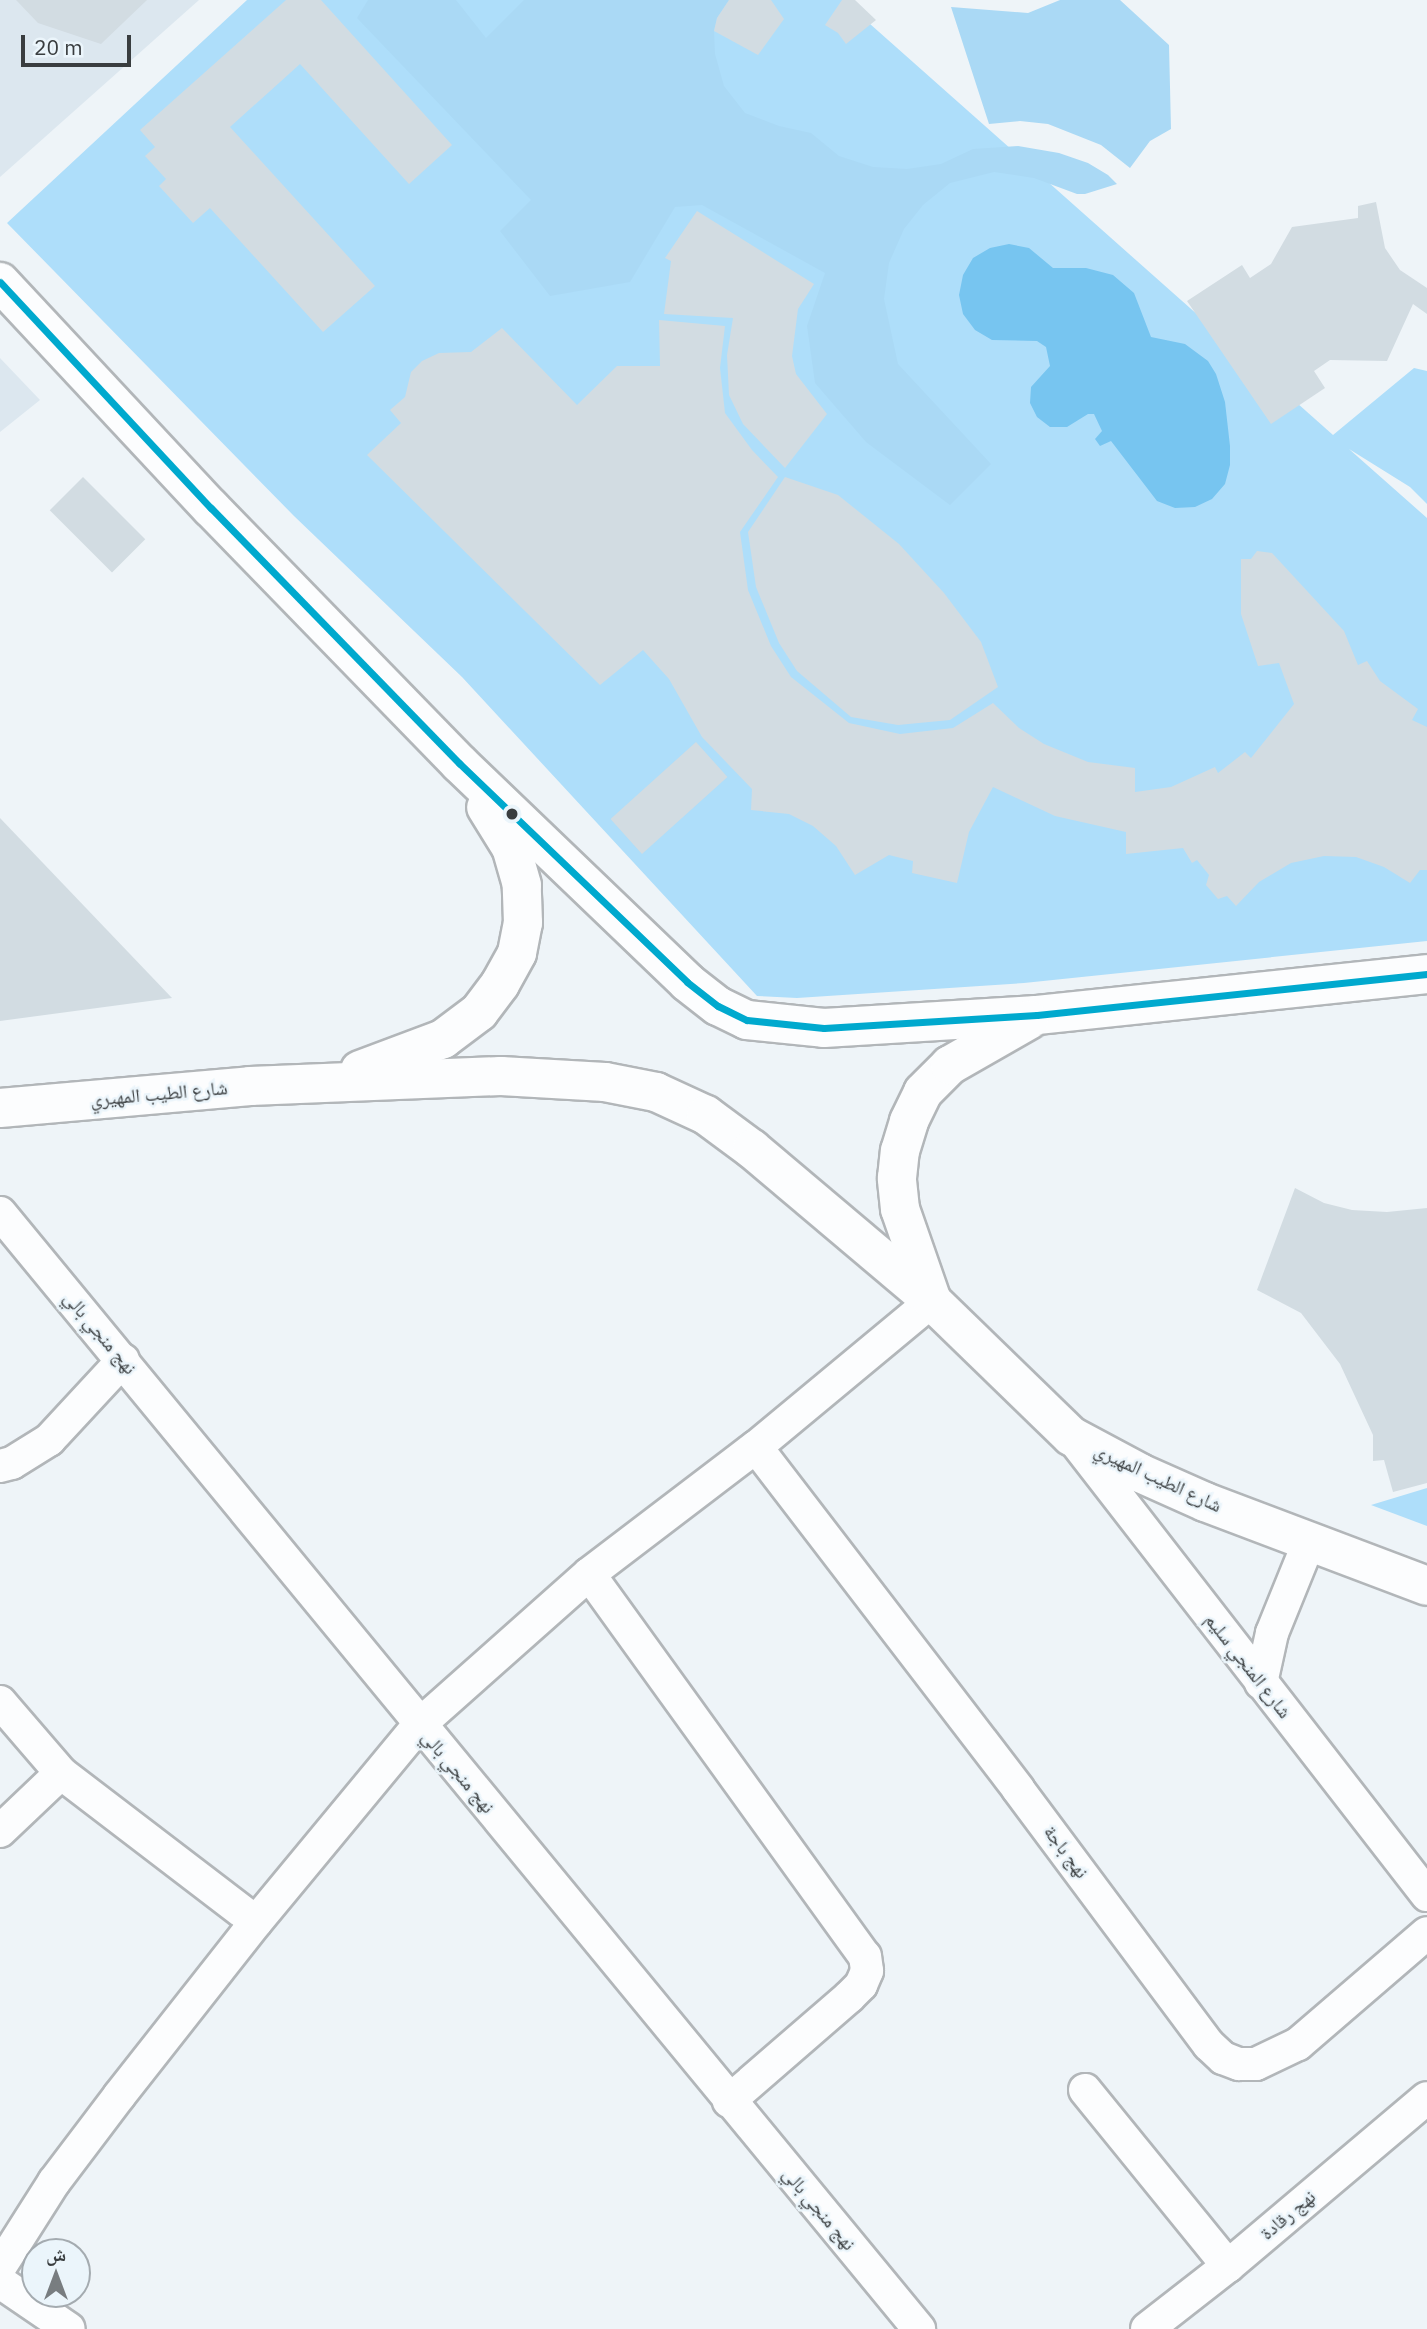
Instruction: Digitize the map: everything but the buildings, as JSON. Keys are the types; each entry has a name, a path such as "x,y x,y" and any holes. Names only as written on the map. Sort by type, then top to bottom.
{"main road":[{"path":"0,282 211,508 459,764 687,982 718,1006 747,1020 824,1028 1037,1015 1427,974"},
{"path":"317,1082 396,1058 443,1039 479,1012 517,953 523,923 522,884 512,849 459,764"},
{"path":"932,1301 900,1209 897,1178 900,1151 909,1121 923,1092 950,1065 1037,1015"},
{"name":"شارع الطيب المهيري","path":"0,1108 317,1082 553,1077 605,1082 656,1092 706,1115 752,1149 932,1301 1071,1436 1140,1473 1309,1542 1427,1586"}],"street":[{"name":"نهج منجي بالي","path":"0,1213 919,2329"},
{"path":"0,2267 54,2182 257,1922 419,1725 589,1574 756,1447 932,1301"},
{"path":"0,1466 12,1464 49,1440 123,1360"},
{"name":"شارع المنجي سليم","path":"1071,1436 1427,1895"},
{"name":"نهج باجة","path":"756,1447 1018,1789 1209,2045 1223,2058 1239,2064 1256,2064 1298,2044 1427,1933"},
{"path":"1261,1684 1272,1633 1309,1542"},
{"path":"589,1574 866,1956 867,1970 861,1985 729,2101"},
{"path":"0,1702 61,1773 257,1922"},
{"path":"0,1831 61,1773"},
{"path":"1085,2090 1228,2266"},
{"name":"نهج رقادة","path":"1147,2329 1228,2266 1427,2098"},
{"path":"0,2282 69,2329"}],"shaded area":[{"path":"0,0 199,0 0,177"},
{"path":"247,0 843,0 1333,435 1414,368 1427,371 1427,504 1410,487 1349,449 1427,518 1427,941 1024,983 797,998 757,996 462,677 294,516 7,223"},
{"path":"368,0 456,0 486,38 524,0 729,0 717,18 714,31 715,54 724,86 745,113 779,126 811,133 839,156 873,167 907,169 941,164 973,149 1018,146 1059,153 1088,163 1108,175 1117,184 1085,194 1077,194 1034,178 994,172 950,183 923,205 904,229 889,263 884,299 898,364 991,464 950,505 866,442 815,383 807,326 825,273 702,205 675,207 630,282 550,296 500,231 531,200 357,18"},
{"path":"1060,0 1120,0 1169,45 1171,129 1150,141 1130,168 1101,145 1048,124 1020,121 989,124 951,7 1028,13"},
{"path":"1009,244 1029,248 1053,268 1086,268 1113,275 1134,293 1151,337 1185,344 1208,361 1216,374 1225,402 1230,446 1230,465 1225,484 1212,499 1195,507 1175,508 1157,501 1111,441 1100,446 1095,439 1102,431 1094,414 1088,414 1067,427 1050,427 1037,417 1030,403 1031,387 1050,366 1046,347 1037,341 992,340 975,330 963,314 959,295 963,275 973,258 990,248"},
{"path":"0,358 40,400 0,432"},
{"path":"1427,1488 1427,1526 1371,1505"}],"transit line":[{"path":"0,282 211,508 459,763 687,982 718,1006 747,1020 824,1028 1037,1015 1427,974"}]}
